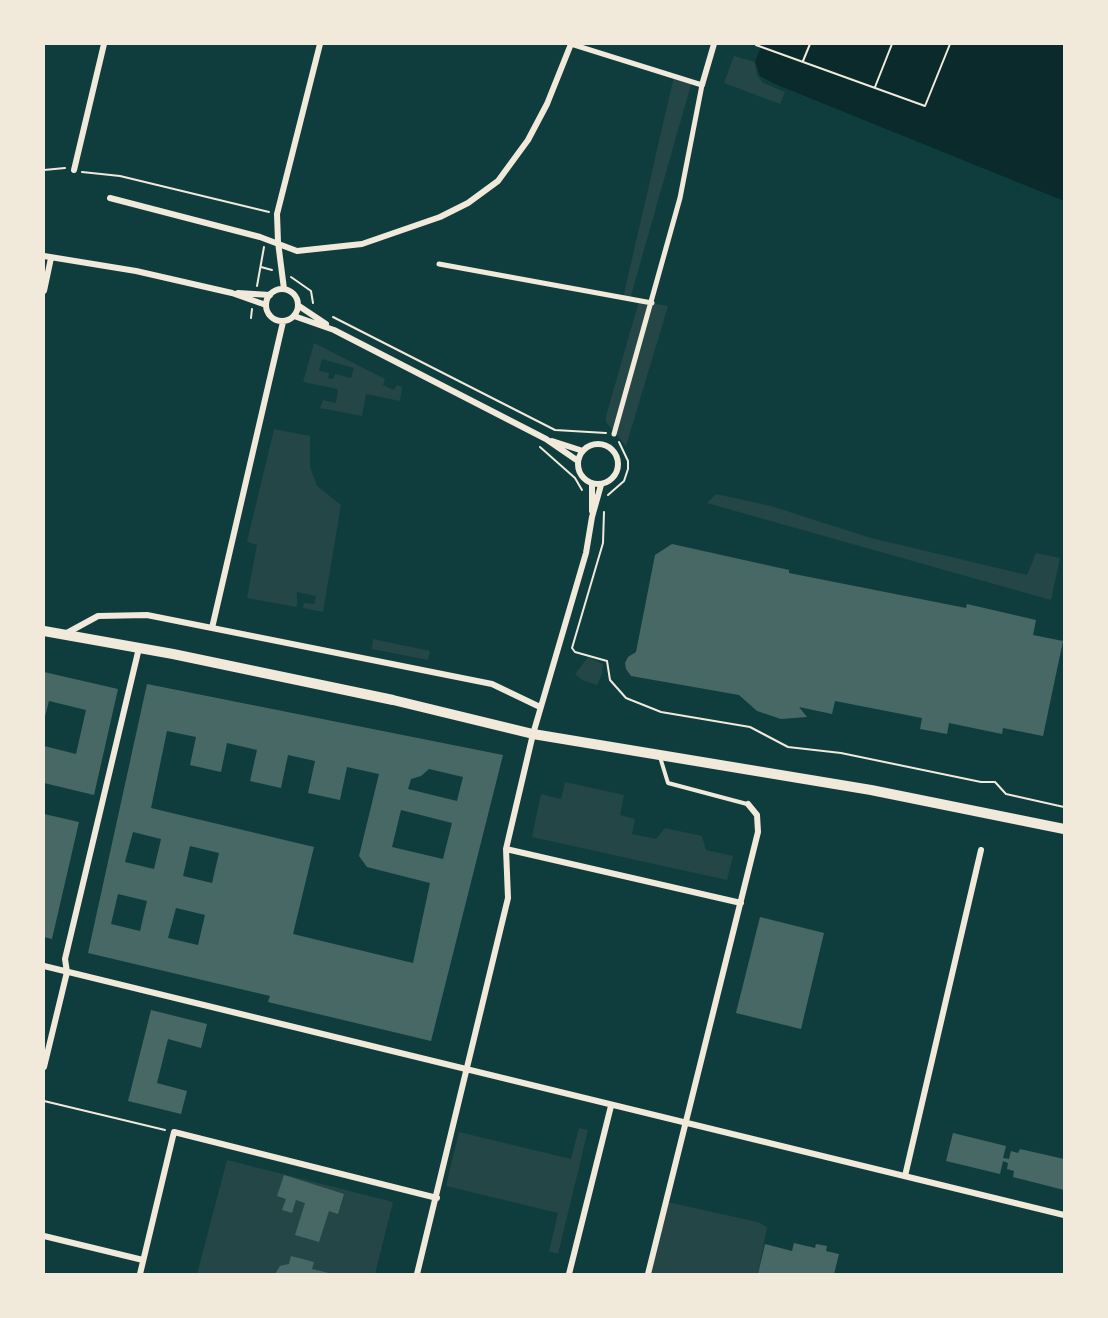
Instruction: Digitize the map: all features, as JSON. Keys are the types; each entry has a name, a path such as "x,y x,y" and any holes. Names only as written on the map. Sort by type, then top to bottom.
{"main road":[{"path":"44,632 139,648 393,700 533,734 892,794 1065,829"}],"street":[{"path":"74,170 104,44"},
{"path":"212,628 283,322 294,316 298,306 296,297 284,289 277,214 320,44"},
{"path":"110,198 278,242 297,251 362,244 440,217 483,193 498,181 528,140 547,104 571,44 702,85"},
{"path":"614,434 680,198 702,85 714,44"},
{"path":"44,256 136,271 232,293 266,305 273,318 283,322"},
{"path":"44,291 51,258"},
{"path":"439,264 652,303"},
{"path":"232,293 270,295 284,289"},
{"path":"266,305 270,295"},
{"path":"298,306 334,330 546,439 578,461"},
{"path":"294,316 334,330"},
{"path":"546,439 583,451"},
{"path":"592,484 601,484 614,477 617,471 615,452 599,444 583,451 578,461 582,477 592,484 598,500"},
{"path":"417,1275 508,898 506,849 544,692 586,553 601,484"},
{"path":"62,635 98,616 147,615 492,684 540,707"},
{"path":"44,1067 66,972 65,959 139,648"},
{"path":"648,1275 758,832 757,815 748,804"},
{"path":"506,849 741,903"},
{"path":"905,1176 981,850"},
{"path":"44,966 1065,1215"},
{"path":"569,1275 611,1106"},
{"path":"140,1275 174,1132 437,1198"},
{"path":"44,1236 143,1260"}],"lane":[{"path":"660,757 668,783 748,804"}],"path":[{"path":"803,61 810,44"},
{"path":"875,87 892,44"},
{"path":"756,45 925,106 950,44"},
{"path":"91,175 102,172 270,213 256,293"},
{"path":"251,318 254,301"},
{"path":"324,312 555,430 614,434 623,448 628,469 624,481 598,500"},
{"path":"557,461 575,478 587,497 598,500"},
{"path":"598,500 603,543 572,648 575,652 607,661 610,680 626,698 661,712 723,725 750,727 788,747 841,753 981,782 995,782 1006,794 1065,807"},
{"path":"44,1101 174,1132"}],"shaded area":[{"path":"762,44 1064,44 1064,201 775,84 760,76 755,62"},
{"path":"734,56 755,62 757,75 763,83 785,92 780,104 724,83"},
{"path":"674,76 692,81 630,299 623,298"},
{"path":"639,301 668,306 626,446 606,422 606,416"},
{"path":"314,343 385,379 383,385 394,390 397,385 402,387 400,401 366,394 362,416 320,408 323,400 336,403 338,389 303,382","holes":["322,359 354,368 351,378 335,374 333,379 328,378 329,373 319,371"]},
{"path":"274,429 310,436 310,467 317,486 341,505 323,612 303,608 304,603 314,604 316,596 297,592 297,607 247,598 257,545 247,542"},
{"path":"716,494 771,506 871,538 1027,575 1036,553 1060,558 1051,600 707,503"},
{"path":"373,639 430,651 428,660 372,649"},
{"path":"588,657 603,664 597,685 582,680 575,674"},
{"path":"565,782 624,795 620,815 635,819 632,834 656,839 665,828 702,836 706,850 733,856 727,880 532,837 541,794 561,799"},
{"path":"579,1128 588,1130 558,1254 549,1251 558,1213 446,1186 459,1132 571,1159"},
{"path":"227,1160 393,1202 375,1274 197,1274"},
{"path":"667,1202 758,1222 767,1227 758,1274 648,1274"}],"building":[{"path":"672,544 789,570 789,573 966,608 967,604 1036,620 1033,635 1063,641 1043,736 1003,728 1002,734 949,723 947,734 920,729 922,718 835,701 832,714 799,707 807,717 781,719 757,711 739,695 631,676 625,663 628,657 636,652 655,555"},
{"path":"44,672 118,689 94,795 44,783 44,746 76,754 86,710 49,701 44,720"},
{"path":"147,684 503,755 431,1041 268,1002 270,996 88,953","holes":["167,731 196,737 190,765 221,772 227,743 257,750 250,781 281,788 288,755 315,761 308,793 340,800 347,767 379,774 359,856 367,867 430,883 413,963 293,934 314,847 151,808","429,769 463,777 457,801 408,789 411,779 421,776","401,810 452,823 443,859 392,847","133,832 161,839 154,869 125,862","190,846 219,853 212,883 183,876","118,894 147,901 140,931 111,924","176,908 205,915 198,945 168,938"]},
{"path":"44,814 79,822 52,939 44,937"},
{"path":"760,917 824,933 801,1029 736,1013"},
{"path":"151,1010 207,1024 201,1048 168,1039 157,1083 187,1091 181,1114 128,1101"},
{"path":"953,1133 1006,1146 1003,1158 1009,1159 1011,1151 1018,1153 1020,1149 1064,1159 1064,1190 1013,1177 1014,1171 1007,1169 1008,1163 1003,1161 1000,1174 946,1161"},
{"path":"284,1175 344,1194 338,1214 329,1211 319,1242 295,1235 305,1203 296,1200 292,1213 282,1210 286,1199 277,1196"},
{"path":"794,1243 815,1248 816,1244 827,1246 826,1251 839,1254 834,1274 758,1274 765,1244 792,1251"},
{"path":"291,1256 314,1262 312,1269 333,1274 275,1274 280,1266 289,1264"}]}
